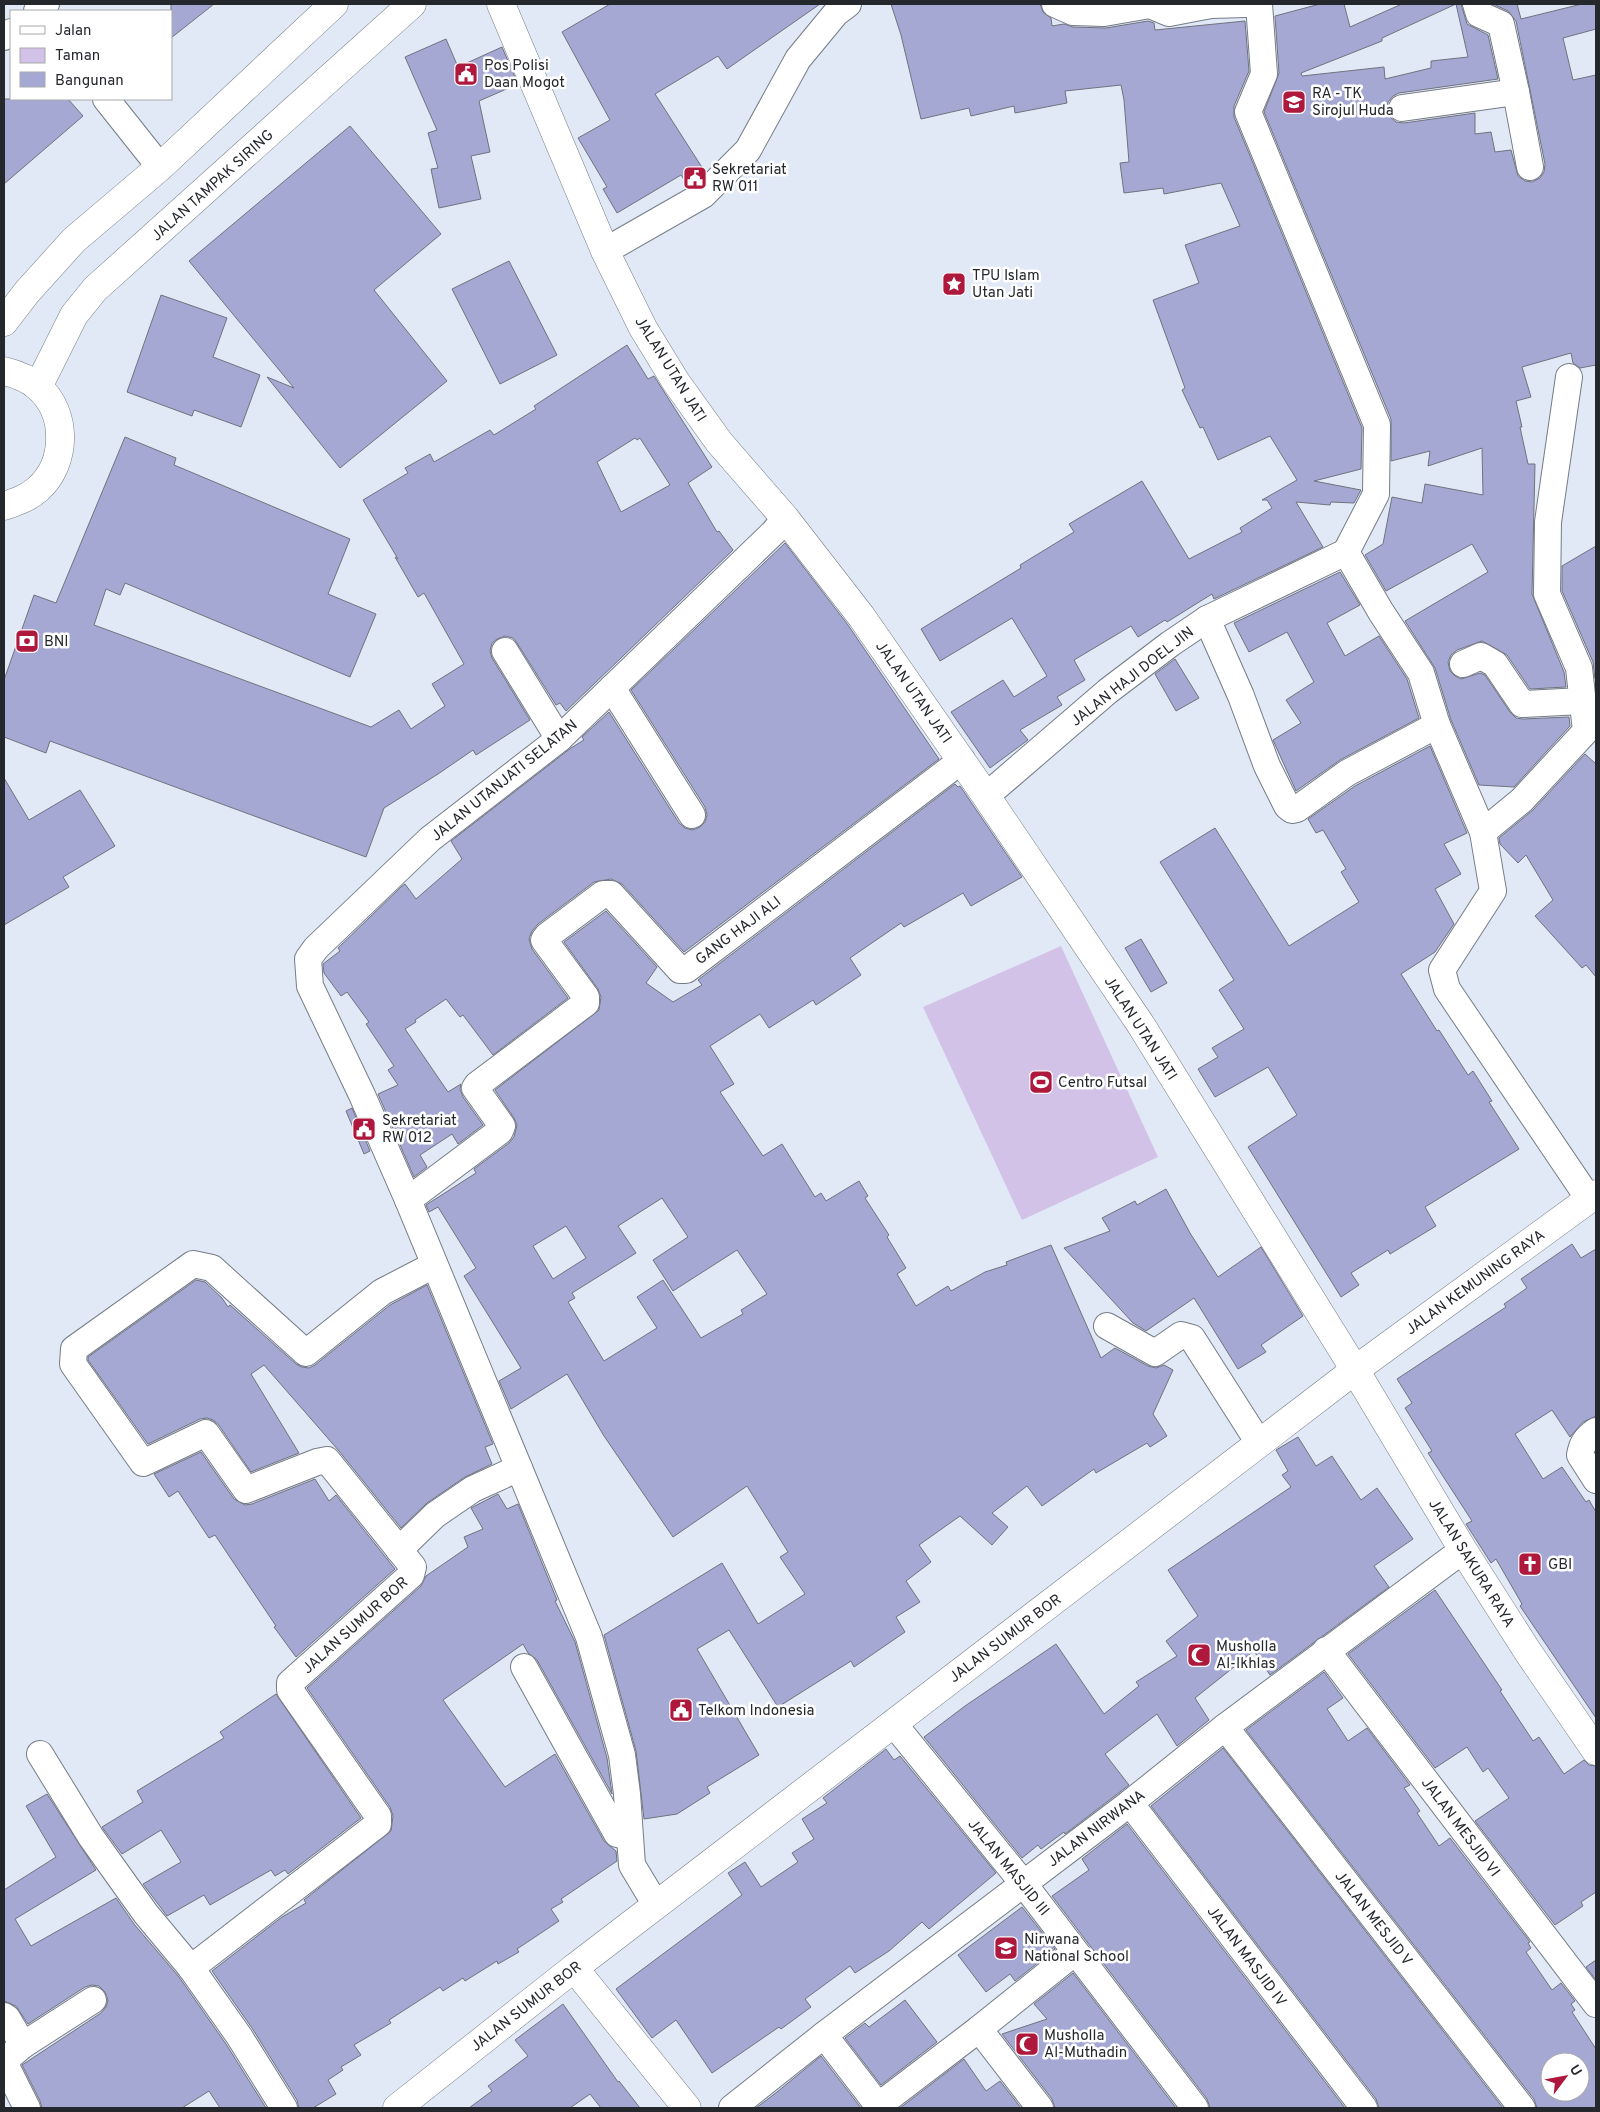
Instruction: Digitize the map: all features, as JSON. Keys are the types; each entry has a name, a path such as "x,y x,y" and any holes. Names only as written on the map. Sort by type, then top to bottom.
{"main road":[{"path":"4,292 35,272 160,166 334,4"},
{"name":"JALAN TAMPAK SIRING","path":"38,387 74,315 95,289 412,4"},
{"name":"JALAN UTAN JATI","path":"500,4 605,251 643,328 676,382 719,442 785,518 861,616 962,760 1141,1025 1355,1370"},
{"path":"4,322 27,292 74,240"},
{"path":"4,371 18,374 38,387 50,402 58,420 61,439 58,457 50,475 38,489 22,500 4,506"},
{"name":"JALAN KEMUNING RAYA","path":"1355,1370 1593,1196"},
{"name":"JALAN SUMUR BOR","path":"398,2108 574,1968 644,1886 893,1723 1355,1370"},
{"name":"JALAN SAKURA RAYA","path":"1355,1370 1463,1550 1528,1652 1596,1751"},
{"path":"1310,1404 1324,1396 1339,1392 1355,1394 1370,1402 1381,1414"},
{"path":"574,1968 687,2108"}],"street":[{"path":"605,251 703,195 748,150 798,59 836,13 848,4"},
{"path":"1055,4 1073,12 1104,13 1150,5 1169,13 1211,6 1245,4"},
{"path":"1259,4 1264,74 1248,112 1377,425 1376,494 1346,552 1381,612 1421,673 1437,725 1483,832 1493,891 1442,970 1447,988 1572,1174 1593,1196"},
{"path":"1476,4 1479,14 1500,24 1516,92 1530,167"},
{"path":"1402,108 1516,92"},
{"path":"107,100 160,166"},
{"path":"1483,832 1528,794 1586,731 1579,668 1547,594 1548,522 1569,377"},
{"name":"JALAN UTANJATI SELATAN","path":"408,1200 362,1095 310,986 308,959 316,948 430,839 559,740 774,532 785,518"},
{"name":"JALAN HAJI DOEL JIN","path":"986,796 1108,691 1170,644 1207,619 1346,552"},
{"path":"1207,619 1241,696 1267,766 1287,806 1292,810 1297,809 1347,773 1437,725"},
{"path":"505,651 559,740"},
{"path":"1463,664 1481,656 1495,664 1522,704 1582,700"},
{"path":"612,688 692,815"},
{"name":"GANG HAJI ALI","path":"408,1200 500,1130 502,1126 476,1088 477,1085 586,1003 586,997 544,940 547,936 603,894 611,894 680,970 686,970 962,760"},
{"path":"408,1200 589,1638 622,1755 627,1794 629,1837 644,1886"},
{"name":"JALAN SUMUR BOR","path":"191,1968 378,1824 378,1816 290,1690 290,1683 411,1575 413,1567 327,1460 317,1462 246,1490 206,1433 143,1463 73,1364 74,1349 193,1264 212,1268 306,1353 382,1292 434,1265"},
{"path":"1107,1326 1155,1353 1181,1335 1192,1338 1259,1443"},
{"path":"1589,1438 1580,1455 1596,1480"},
{"path":"399,1550 436,1515 473,1489 519,1468"},
{"name":"JALAN NIRWANA","path":"732,2108 824,2034 1130,1803 1326,1650 1463,1550"},
{"name":"JALAN MESJID VI","path":"1326,1650 1596,2004"},
{"path":"524,1667 617,1834 629,1837"},
{"name":"JALAN MASJID III","path":"893,1723 1023,1883 1195,2108"},
{"name":"JALAN MESJID V","path":"1225,1728 1522,2108"},
{"path":"40,1754 92,1837 146,1914 191,1968 239,2036 284,2108"},
{"name":"JALAN MASJID IV","path":"1130,1803 1364,2108"},
{"path":"824,2034 879,2107 1075,1952"},
{"path":"27,2108 4,2062 23,2044 93,2000"},
{"path":"4,2016 23,2044"},
{"path":"979,2029 1040,2108"}],"green space":[{"name":"Centro Futsal","path":"1061,946 1158,1157 1022,1220 923,1007"}],"building":[{"path":"171,4 214,4 172,37"},
{"path":"610,4 820,4 727,69 718,56 655,94 705,172 688,186 681,175 617,213 603,189 607,187 578,138 610,120 562,32"},
{"path":"891,4 1040,4 1043,12 1051,18 1052,26 1064,24 1073,27 1106,28 1148,21 1154,23 1155,30 1245,21 1249,71 1234,106 1234,117 1362,428 1361,469 1314,481 1361,490 1354,503 1331,502 1330,505 1296,502 1323,547 1214,599 1212,594 1167,622 1165,620 1138,637 1131,626 1074,660 1085,680 1057,697 1062,705 1020,730 1028,740 990,768 951,712 1003,680 1014,697 1047,676 1012,618 940,661 921,629 1021,568 1020,565 1074,532 1069,524 1142,481 1189,559 1242,532 1240,528 1272,508 1267,500 1262,500 1297,480 1270,436 1218,460 1203,427 1200,428 1182,390 1185,388 1153,300 1199,283 1185,245 1240,226 1221,183 1164,194 1163,188 1124,193 1120,163 1129,162 1121,85 1065,91 1067,103 1015,113 1014,106 971,116 969,108 921,119 901,35"},
{"path":"1320,4 1344,4 1350,27 1402,4 1456,4 1461,4 1467,24 1488,35 1498,79 1399,93 1388,102 1387,111 1396,122 1404,123 1475,113 1475,134 1491,132 1495,152 1511,150 1518,176 1525,181 1532,182 1540,178 1544,172 1545,164 1516,21 1508,11 1493,4 1517,4 1521,19 1582,4 1596,4 1596,29 1563,38 1573,80 1596,75 1596,365 1580,368 1573,363 1571,353 1522,367 1531,397 1516,401 1528,464 1535,464 1532,594 1564,672 1566,687 1530,689 1507,655 1482,641 1457,650 1451,655 1448,662 1450,671 1461,679 1480,673 1485,675 1516,718 1569,717 1570,726 1514,787 1479,785 1451,720 1435,668 1405,621 1488,572 1472,544 1386,591 1365,555 1383,544 1392,497 1422,503 1425,484 1483,495 1482,448 1428,466 1430,451 1391,461 1391,419 1264,112 1279,73 1275,16","holes":["1456,4 1468,57 1431,61 1431,68 1385,79 1384,67 1302,76 1301,73 1382,41 1382,38"]},
{"path":"446,39 458,67 502,47 518,84 479,101 490,152 471,156 481,199 439,208 431,169 438,168 428,133 437,130 405,57"},
{"path":"4,99 69,100 83,116 4,184"},
{"path":"350,126 441,234 374,290 447,381 340,468 267,377 294,388 189,261"},
{"path":"509,261 557,355 500,384 452,289"},
{"path":"161,295 227,318 213,357 260,375 241,427 194,410 192,416 127,392"},
{"path":"627,345 648,379 654,376 712,467 688,483 717,532 719,531 733,550 566,711 560,703 556,705 513,638 505,636 492,643 490,651 492,658 530,720 476,755 473,750 384,808 366,857 50,741 46,753 4,737 4,680 34,595 56,603 125,437 176,458 174,465 350,539 328,594 376,614 350,677 125,583 120,595 106,589 94,625 371,727 399,710 411,729 445,706 432,684 464,664 424,593 418,597 363,500 408,473 405,468 430,454 434,462 490,430 494,435 536,409 534,406","holes":["635,438 637,440 640,438 670,485 621,512 597,462"]},
{"path":"785,543 848,625 939,759 684,952 622,884 611,879 594,882 538,924 532,931 529,939 532,949 568,998 493,1055 463,1015 460,1017 446,999 415,1020 416,1022 405,1029 448,1092 461,1084 460,1089 463,1097 483,1125 458,1144 452,1134 420,1155 427,1167 414,1177 378,1094 398,1085 388,1070 394,1066 366,1024 369,1022 347,992 341,996 324,973 323,964 340,951 338,948 401,887 405,884 416,899 462,859 451,841 584,740 582,737 609,712 679,823 685,828 692,830 700,827 705,822 707,815 705,807 631,690"},
{"path":"1596,546 1595,679 1593,662 1562,591 1562,566"},
{"path":"1340,572 1360,605 1327,623 1345,656 1379,636 1407,679 1419,718 1340,760 1296,791 1273,740 1301,723 1286,700 1314,682 1287,632 1249,652 1234,623"},
{"path":"1175,659 1199,698 1176,711 1155,674"},
{"path":"1430,746 1467,833 1444,844 1461,874 1435,889 1454,924 1435,952 1401,974 1437,1031 1439,1030 1468,1075 1473,1071 1492,1101 1489,1102 1519,1149 1425,1207 1436,1226 1390,1254 1388,1250 1351,1273 1359,1285 1341,1297 1248,1147 1297,1115 1268,1067 1215,1097 1198,1069 1218,1057 1212,1048 1244,1029 1219,990 1234,980 1160,862 1215,828 1289,946 1359,902 1341,872 1346,869 1323,830 1316,833 1308,819 1355,786"},
{"path":"1585,754 1596,764 1596,977 1586,965 1582,968 1535,916 1553,900 1526,855 1518,863 1500,844 1499,838 1533,810"},
{"path":"4,778 29,820 80,790 115,846 63,877 69,887 4,925"},
{"path":"955,784 958,787 960,786 1022,877 971,906 963,893 904,927 901,923 850,958 861,975 816,1005 813,1000 769,1028 760,1014 710,1046 734,1084 720,1092 763,1156 782,1144 815,1197 821,1193 826,1201 859,1181 868,1196 865,1198 889,1235 887,1237 906,1268 897,1274 916,1306 948,1286 951,1291 985,1272 1007,1265 1006,1262 1051,1245 1101,1358 1115,1348 1148,1366 1156,1368 1164,1365 1173,1370 1153,1414 1167,1436 1150,1447 1147,1443 1096,1473 1094,1469 1042,1506 1027,1486 992,1513 1008,1527 992,1545 960,1516 919,1545 931,1562 906,1581 920,1602 896,1617 905,1632 854,1667 851,1661 778,1707 729,1630 697,1649 759,1755 707,1787 710,1793 677,1814 644,1819 636,1751 604,1635 722,1563 758,1624 805,1594 780,1557 788,1552 747,1486 673,1537 604,1436 567,1374 511,1409 499,1381 521,1368 464,1276 476,1268 438,1207 429,1212 426,1205 476,1173 474,1169 509,1143 514,1137 517,1125 495,1090 599,1010 601,997 598,989 564,942 606,911 657,967 646,983 673,1002 702,985 698,980","holes":["662,1198 688,1237 653,1260 673,1291 737,1250 767,1294 741,1310 743,1314 701,1338 663,1280 637,1297 657,1328 604,1361 568,1302 575,1298 572,1293 636,1253 618,1226","566,1226 586,1258 553,1279 533,1246"]},
{"path":"1141,939 1167,983 1151,992 1125,948"},
{"path":"352,1108 370,1151 364,1154 346,1111"},
{"path":"1166,1189 1190,1233 1218,1277 1261,1247 1303,1316 1261,1345 1266,1352 1238,1369 1194,1298 1146,1331 1133,1323 1064,1248 1110,1231 1102,1218 1135,1201 1137,1205"},
{"path":"1572,1244 1581,1258 1596,1249 1596,1416 1583,1422 1570,1437 1552,1410 1515,1434 1543,1479 1562,1467 1586,1502 1589,1500 1596,1512 1596,1718 1520,1606 1522,1604 1496,1559 1491,1563 1466,1524 1472,1521 1428,1453 1432,1451 1405,1408 1412,1403 1397,1379 1506,1307 1504,1304 1527,1288 1521,1279"},
{"path":"196,1280 205,1282 222,1298 228,1307 230,1305 296,1364 309,1368 390,1305 427,1285 493,1444 485,1447 492,1464 465,1477 427,1503 401,1528 339,1451 264,1365 251,1374 299,1453 251,1472 218,1424 207,1418 200,1419 148,1444 88,1360 88,1357"},
{"path":"1298,1437 1316,1466 1332,1456 1361,1500 1377,1488 1413,1539 1374,1566 1389,1587 1270,1675 1254,1651 1195,1698 1209,1720 1177,1746 1157,1714 1105,1754 1129,1785 1065,1834 1064,1832 1041,1849 1038,1845 1022,1858 924,1737 965,1706 1056,1644 1104,1714 1139,1686 1136,1682 1177,1656 1166,1641 1198,1616 1168,1570 1291,1487 1282,1475 1288,1471 1276,1450"},
{"path":"201,1452 234,1499 245,1505 315,1479 329,1501 336,1495 395,1569 296,1657 274,1627 276,1626 215,1535 209,1538 178,1491 169,1497 154,1474"},
{"path":"498,1494 507,1509 518,1504 557,1600 555,1601 575,1642 607,1758 612,1794 537,1660 528,1653 523,1644 443,1700 505,1787 555,1754 604,1841 616,1851 617,1861 561,1899 563,1902 551,1909 559,1921 517,1949 519,1952 498,1964 497,1961 465,1981 463,1978 443,1991 440,1987 389,2020 391,2023 354,2045 361,2055 341,2067 343,2070 328,2080 336,2094 313,2108 299,2108 297,2100 252,2028 212,1971 282,1917 306,1903 304,1900 391,1831 393,1816 390,1807 307,1688 421,1586 426,1576 468,1547 464,1537 483,1529 471,1508"},
{"path":"1435,1590 1502,1690 1500,1691 1533,1741 1539,1737 1564,1774 1584,1760 1589,1765 1596,1766 1596,1892 1581,1902 1583,1906 1555,1925 1475,1821 1509,1798 1488,1768 1483,1772 1467,1747 1435,1768 1348,1654"},
{"path":"1324,1672 1343,1698 1327,1709 1348,1741 1367,1728 1410,1785 1404,1788 1420,1811 1417,1813 1439,1846 1450,1838 1530,1942 1528,1943 1531,1948 1526,1952 1552,1990 1561,1983 1575,2001 1571,2004 1575,2010 1572,2012 1596,2049 1596,2108 1537,2108 1534,2099 1246,1730"},
{"path":"276,1694 361,1818 288,1874 285,1870 275,1876 271,1870 210,1905 204,1895 167,1916 143,1884 181,1862 161,1830 122,1854 102,1827 143,1802 137,1791 224,1738 220,1732"},
{"path":"1223,1748 1503,2108 1379,2108 1376,2099 1151,1806"},
{"path":"886,1749 894,1760 900,1756 996,1873 929,1929 922,1922 889,1951 855,1973 850,1966 805,1999 811,2007 781,2029 779,2027 712,2073 676,2020 652,2038 616,1989 742,1895 728,1873 745,1862 761,1887 798,1862 792,1853 814,1839 802,1819 827,1803 823,1798"},
{"path":"47,1794 96,1870 15,1919 31,1946 116,1898 134,1924 179,1977 226,2044 266,2108 220,2108 209,2091 182,2108 42,2108 22,2065 101,2013 106,2007 108,2000 105,1992 99,1986 85,1987 28,2024 16,2006 4,2001 4,1890 56,1857 26,1806"},
{"path":"1127,1824 1345,2108 1210,2108 1207,2099 1052,1896 1089,1870 1082,1859"},
{"name":"Nirwana National School","path":"1022,1907 1055,1949 1015,1981 1010,1974 986,1992 958,1955"},
{"path":"1596,1960 1596,1980 1586,1967"},
{"path":"1073,1973 1176,2108 1055,2108 1052,2099 1002,2034 1047,2019 1034,2004"},
{"path":"905,2000 937,2042 881,2085 845,2038 865,2023 869,2027"},
{"path":"563,2004 618,2082 640,2108 601,2108 590,2094 570,2108 469,2108 492,2091 488,2086 528,2056 515,2040"},
{"path":"821,2056 861,2108 756,2108 777,2092"},
{"path":"964,2059 986,2091 1000,2081 1021,2108 900,2108"}],"place":[{"name":"Pos Polisi Daan Mogot","path":"466,74"},
{"name":"RA - TK Sirojul Huda","path":"1294,102"},
{"name":"Sekretariat RW 011","path":"695,178"},
{"name":"TPU Islam Utan Jati","path":"954,284"},
{"name":"BNI","path":"27,641"},
{"name":"Centro Futsal","path":"1041,1082"},
{"name":"Sekretariat RW 012","path":"364,1129"},
{"name":"GBI","path":"1530,1564"},
{"name":"Musholla Al-Ikhlas","path":"1199,1655"},
{"name":"Telkom Indonesia","path":"681,1710"},
{"name":"Nirwana National School","path":"1006,1948"},
{"name":"Musholla Al-Muthadin","path":"1027,2044"}]}
